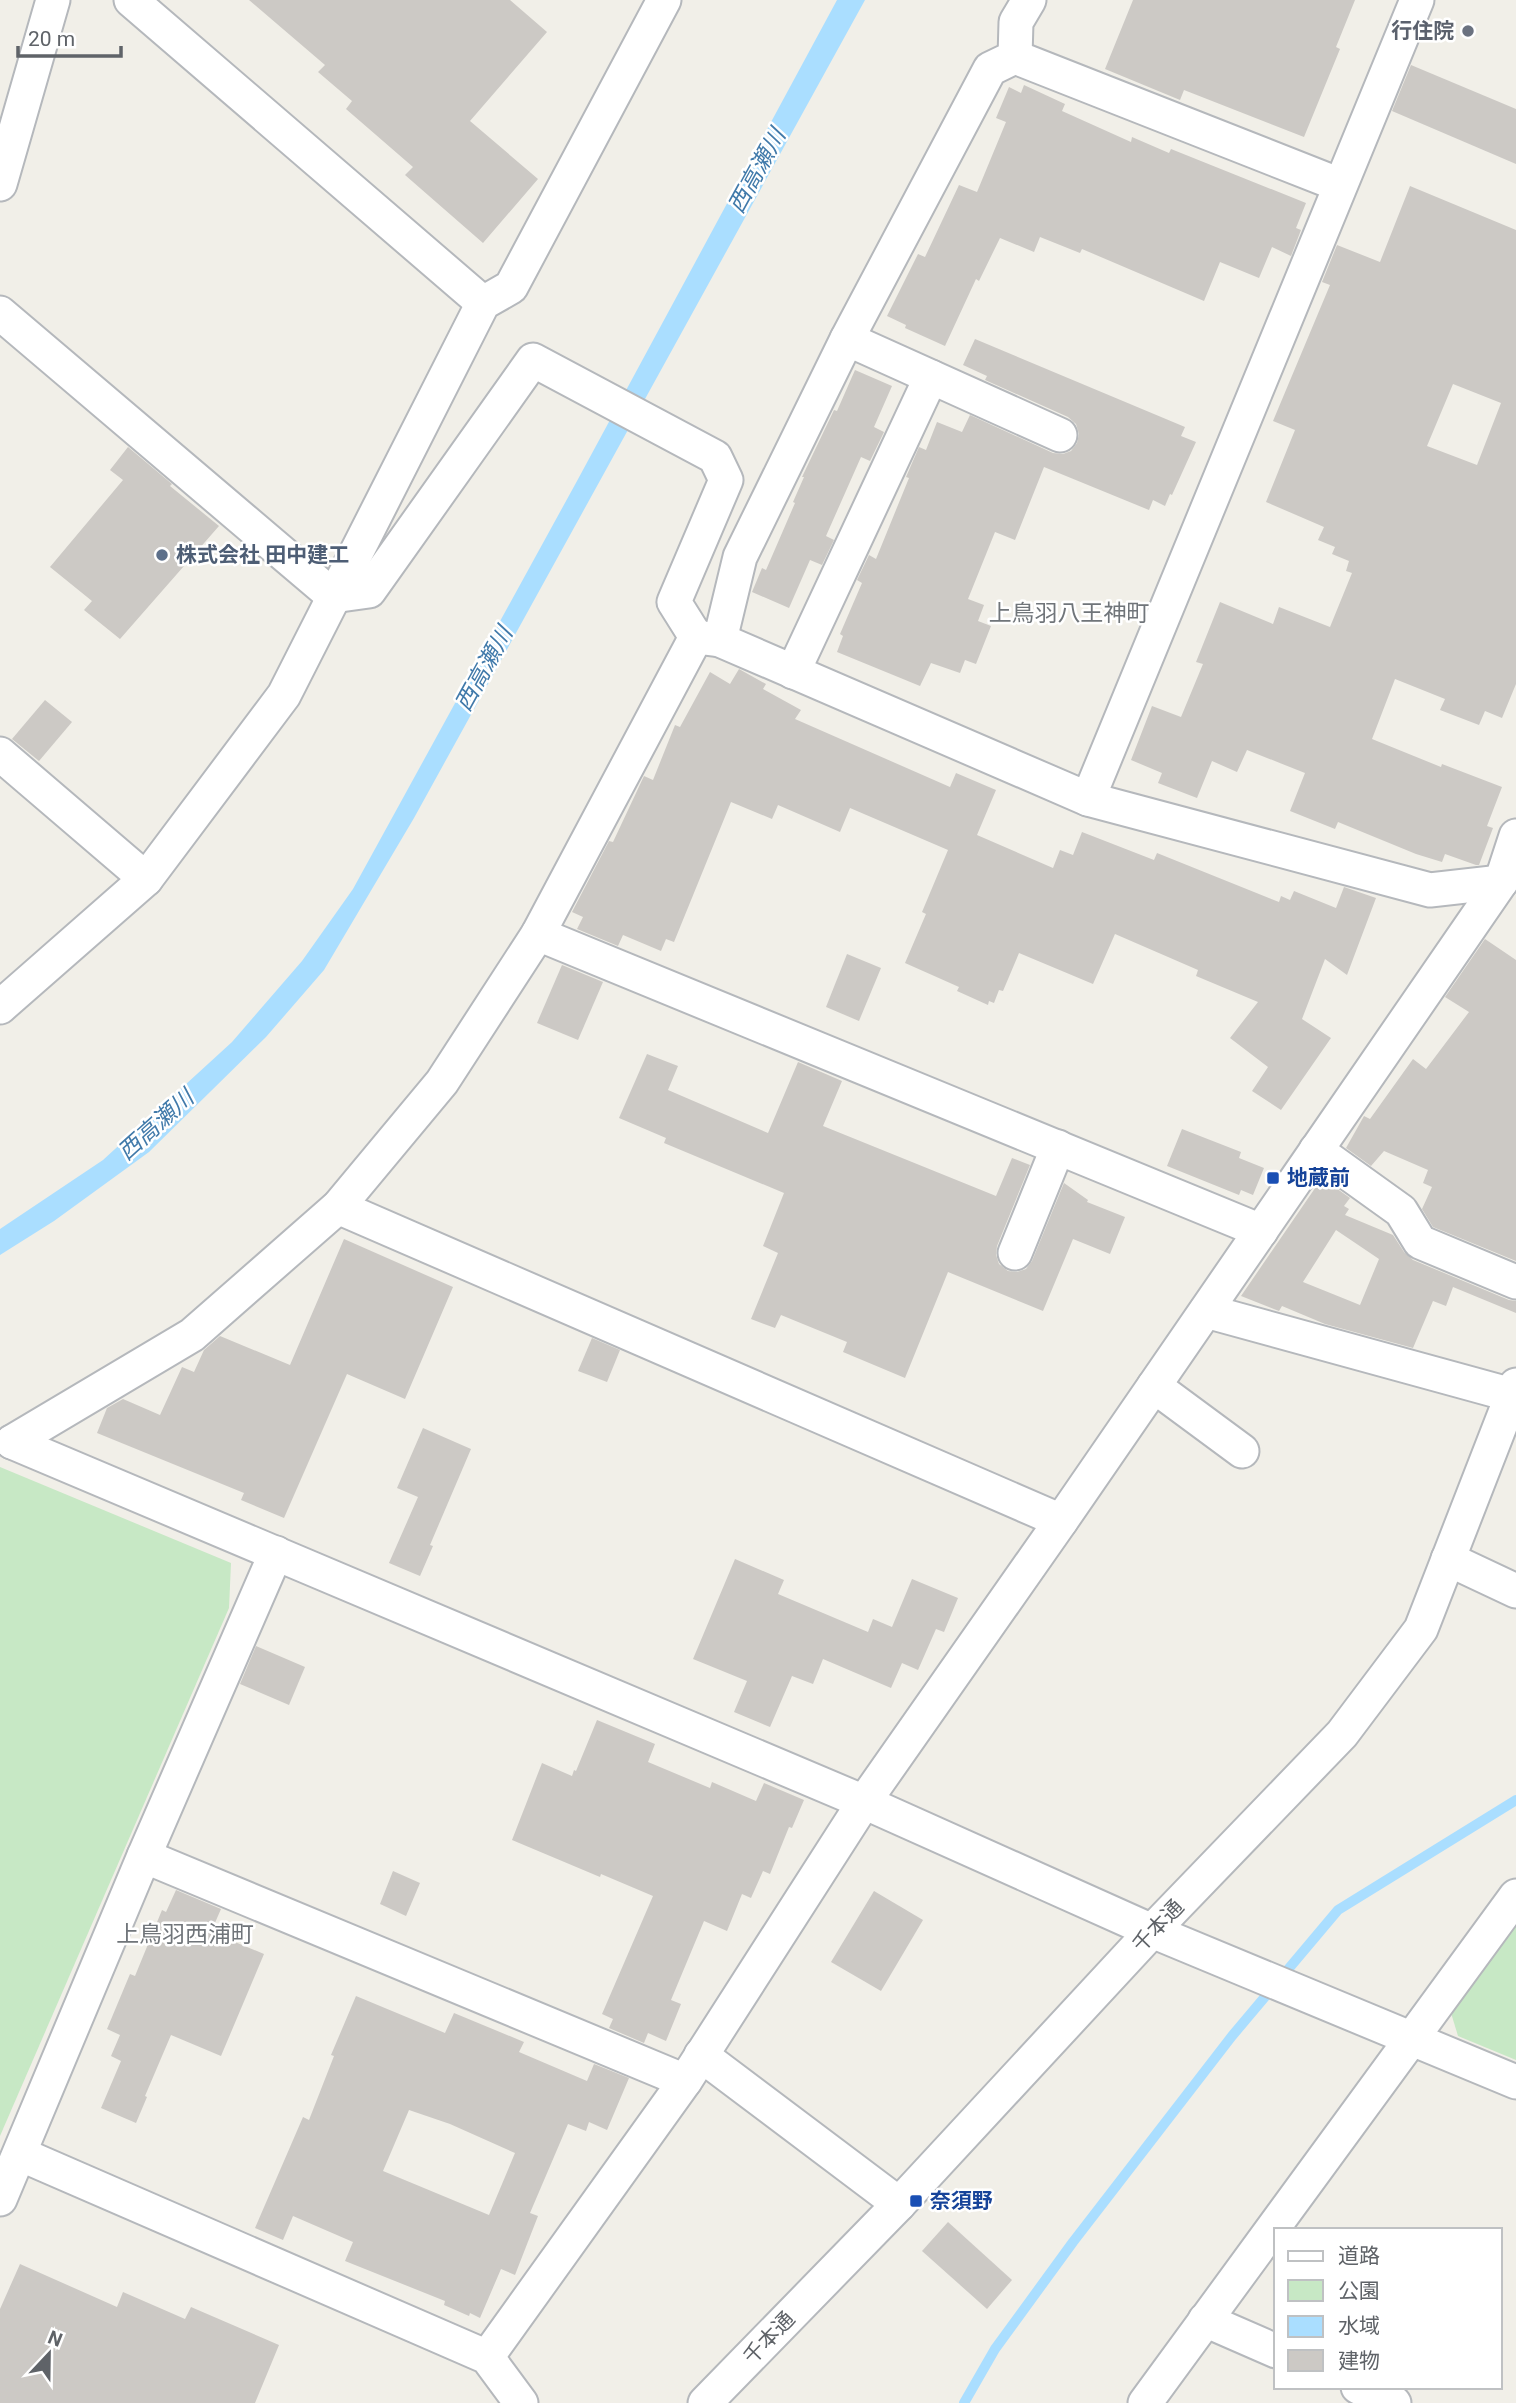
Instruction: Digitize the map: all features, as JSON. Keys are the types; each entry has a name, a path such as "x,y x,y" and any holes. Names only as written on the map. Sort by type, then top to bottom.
{"street":[{"path":"0,184 53,0"},
{"path":"131,0 483,303"},
{"path":"1015,57 1016,22 1029,0"},
{"path":"1088,799 1417,0"},
{"path":"0,1007 146,879 284,695 483,303 510,287 653,5"},
{"path":"1339,185 1015,57 990,69 846,338 740,557 708,638 538,934 442,1082 338,1207 192,1335 12,1442 864,1802 1152,1931 1516,2082"},
{"path":"0,313 333,596 369,592 533,360 715,457 726,480 674,602 708,638 1088,799 1430,890 1509,891"},
{"path":"846,338 1060,435"},
{"path":"793,672 931,377"},
{"path":"0,754 146,879"},
{"path":"487,2357 693,2068 864,1802 1316,1150 1509,891 1516,836"},
{"path":"538,934 1261,1231"},
{"path":"1015,1253 1059,1147"},
{"path":"1316,1150 1401,1211 1420,1242 1516,1282"},
{"path":"338,1207 1060,1521"},
{"path":"1206,1311 1514,1390"},
{"path":"1154,1386 1242,1451"},
{"name":"千本通","path":"705,2403 900,2204 1152,1931 1342,1734 1421,1629 1514,1390"},
{"path":"0,2199 144,1856 276,1553"},
{"path":"1448,1559 1516,1591"},
{"path":"144,1856 693,2068 900,2204"},
{"path":"1144,2403 1516,1896"},
{"path":"20,2154 487,2357 521,2403"},
{"path":"1205,2320 1274,2350"},
{"path":"1362,2389 1394,2403"}],"green space":[{"path":"0,1467 231,1563 229,1608 0,2136"},
{"path":"1516,1917 1516,2060 1458,2036 1448,2003"}],"water":[{"name":"西高瀬川","path":"837,0 865,0 414,818 324,970 266,1037 149,1152 54,1221 0,1255 0,1229 103,1160 232,1042 302,961 353,889"}],"building":[{"path":"249,0 510,0 547,32 470,121 538,179 483,243 405,175 413,167 346,109 352,101 318,72 325,65"},
{"path":"1133,0 1355,0 1336,47 1340,49 1304,137 1184,90 1180,100 1105,69"},
{"path":"1411,65 1516,109 1516,164 1392,111"},
{"path":"1024,85 1065,104 1062,111 1131,142 1132,137 1169,153 1171,149 1306,203 1296,228 1301,230 1291,256 1272,247 1259,278 1220,262 1204,301 1082,249 1080,253 1040,237 1034,252 1000,238 979,281 976,279 945,346 905,328 906,325 887,316 918,254 925,257 959,185 977,192 1006,122 996,118 1009,87 1021,93"},
{"path":"1410,186 1516,230 1516,684 1502,718 1485,711 1479,725 1440,710 1445,699 1395,679 1372,739 1441,767 1442,764 1502,787 1487,826 1493,828 1479,865 1445,854 1442,862 1338,822 1335,829 1290,811 1305,773 1247,750 1237,772 1212,761 1197,798 1158,783 1162,773 1131,760 1152,706 1181,717 1203,664 1196,662 1220,602 1273,624 1279,607 1330,627 1352,573 1346,571 1349,561 1332,554 1335,547 1318,540 1324,527 1266,502 1295,430 1273,421 1330,285 1322,282 1337,245 1380,262","holes":["1453,384 1501,403 1477,465 1427,446"]},
{"path":"975,339 1185,427 1181,436 1196,442 1165,506 1153,500 1149,510 1044,467 1015,540 995,532 968,599 984,605 978,621 991,626 976,664 965,660 960,673 931,663 920,686 837,652 843,636 840,634 862,583 857,580 869,555 876,559 919,447 926,450 937,422 962,432 970,415 1053,453 1071,451 1079,434 1076,424 1068,417 985,380 987,376 963,365"},
{"path":"855,370 892,386 874,427 884,432 870,461 861,457 826,536 834,540 822,565 810,560 789,608 752,592 762,568 766,570 795,503 793,502 802,477"},
{"path":"128,447 219,526 120,639 84,610 92,601 50,567 123,480 110,470"},
{"path":"739,669 766,684 763,689 801,710 795,719 950,787 956,773 996,790 977,835 1053,868 1060,850 1073,855 1082,832 1154,860 1157,853 1279,902 1281,896 1290,900 1294,891 1336,908 1344,887 1376,898 1347,975 1325,959 1302,1019 1331,1038 1281,1110 1252,1091 1268,1067 1230,1038 1258,1002 1196,976 1198,970 1115,934 1093,984 1019,953 1003,991 999,990 994,1003 989,1001 988,1005 957,991 959,987 905,963 926,914 922,912 948,850 850,808 840,832 778,805 772,819 731,802 674,942 666,939 661,951 623,935 618,946 577,929 583,917 572,912 609,841 613,842 644,776 653,780 675,725 680,727 710,672 730,684"},
{"path":"45,700 72,722 39,761 12,739"},
{"path":"1485,939 1516,960 1516,1261 1433,1227 1422,1209 1432,1187 1423,1183 1428,1170 1384,1151 1371,1166 1346,1148 1364,1116 1370,1119 1413,1059 1426,1069 1469,1012 1445,997"},
{"path":"847,954 881,968 859,1021 826,1007"},
{"path":"562,965 603,982 578,1040 537,1023"},
{"path":"647,1054 678,1066 668,1090 768,1133 798,1062 842,1081 823,1126 996,1196 1012,1158 1030,1165 997,1246 999,1264 1008,1271 1026,1269 1032,1261 1064,1183 1088,1200 1087,1202 1125,1217 1110,1254 1073,1239 1043,1311 948,1272 905,1378 843,1352 847,1342 781,1315 775,1328 751,1319 778,1253 763,1246 784,1193 664,1143 666,1138 619,1118"},
{"path":"1182,1129 1241,1152 1239,1158 1264,1168 1253,1195 1241,1190 1239,1195 1167,1166"},
{"path":"1322,1178 1350,1198 1344,1206 1349,1209 1345,1215 1393,1235 1413,1260 1516,1301 1516,1313 1453,1287 1446,1306 1433,1301 1413,1348 1325,1324 1282,1306 1279,1311 1241,1296","holes":["1336,1230 1379,1259 1360,1305 1303,1282"]},
{"path":"344,1239 453,1287 405,1399 347,1374 284,1518 241,1500 244,1493 97,1433 107,1408 123,1399 160,1415 182,1367 194,1372 204,1350 220,1336 290,1365"},
{"path":"592,1338 620,1350 607,1382 578,1371"},
{"path":"423,1428 471,1449 430,1545 433,1546 420,1576 389,1563 418,1497 397,1488"},
{"path":"735,1559 784,1580 778,1594 868,1632 873,1619 892,1627 912,1579 958,1598 944,1632 936,1629 918,1670 902,1663 891,1688 823,1659 813,1684 792,1676 770,1727 734,1712 747,1681 693,1659"},
{"path":"256,1646 305,1667 289,1705 240,1684"},
{"path":"597,1720 655,1744 648,1762 710,1788 712,1782 756,1801 764,1783 804,1800 792,1828 789,1827 770,1874 763,1871 751,1898 742,1894 727,1931 704,1921 671,2000 681,2004 666,2041 648,2033 644,2043 609,2028 613,2019 602,2014 653,1896 512,1840 542,1763 572,1776"},
{"path":"393,1871 420,1883 406,1916 380,1904"},
{"path":"176,1890 221,1909 211,1932 264,1954 221,2056 171,2035 136,2123 101,2108 121,2061 111,2056 120,2035 107,2029 130,1974 135,1976 162,1910 166,1912"},
{"path":"874,1891 923,1920 881,1991 831,1962"},
{"path":"356,1996 445,2033 454,2013 524,2042 519,2052 587,2081 594,2064 629,2078 607,2130 589,2122 586,2131 568,2124 530,2213 538,2216 515,2275 501,2269 480,2318 470,2313 469,2316 444,2305 445,2301 345,2261 353,2242 293,2216 283,2240 255,2228 303,2117 309,2120 334,2056 331,2055","holes":["409,2110 450,2124 515,2153 489,2215 383,2171"]},
{"path":"948,2222 1012,2280 987,2309 922,2251"},
{"path":"20,2264 117,2307 123,2292 185,2319 191,2307 279,2345 255,2403 0,2403 0,2309"}],"waterway":[{"path":"964,2403 995,2349 1073,2242 1232,2036 1338,1910 1516,1800"}],"place":[{"name":"行住院","path":"1468,31"},
{"name":"株式会社 田中建工","path":"162,555"},
{"name":"地蔵前","path":"1273,1178"},
{"name":"奈須野","path":"916,2201"}],"district":[{"name":"上鳥羽八王神町","path":"1069,613"},
{"name":"上鳥羽西浦町","path":"185,1934"}]}
